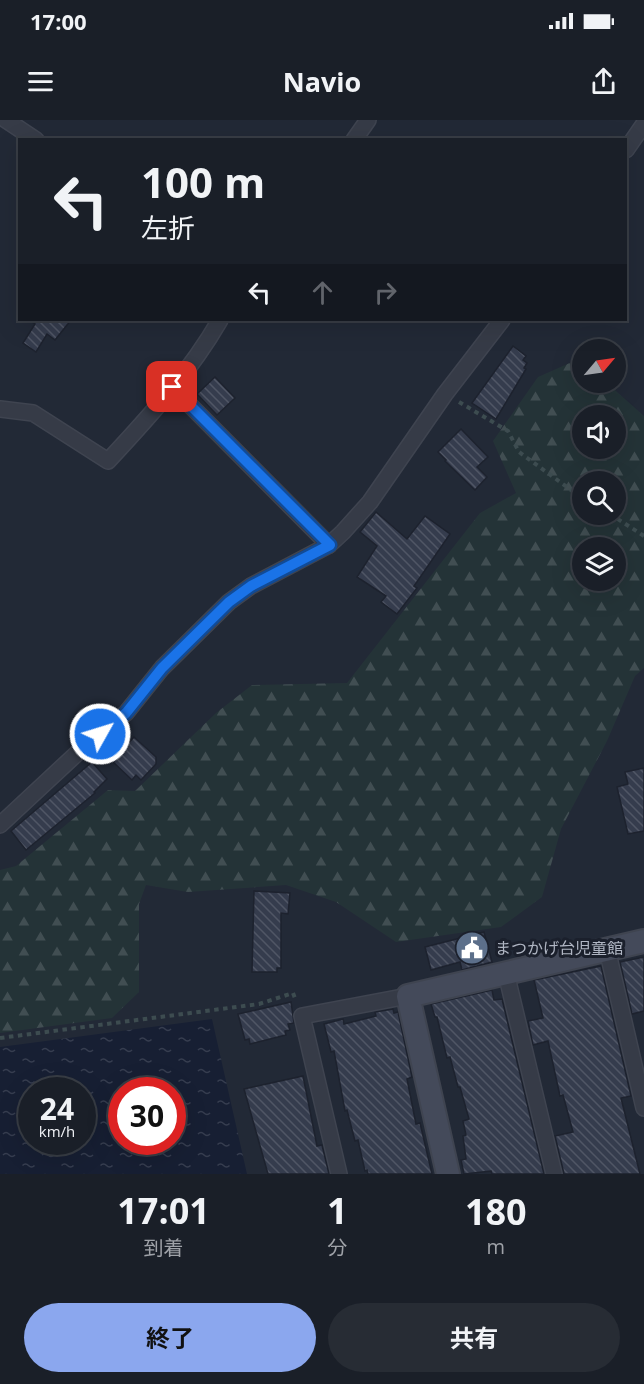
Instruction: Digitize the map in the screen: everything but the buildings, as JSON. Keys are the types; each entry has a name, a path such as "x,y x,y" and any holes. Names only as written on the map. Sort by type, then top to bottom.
{"street":[{"path":"6,120 33,138"},
{"path":"355,138 368,120"},
{"path":"627,149 644,124"},
{"path":"0,410 33,413 108,461 141,425 203,349 219,321"},
{"path":"0,825 87,744 126,713 162,668 229,602 251,586 330,545 370,502 445,394 501,321"},
{"path":"172,387 330,545"},
{"path":"339,1174 302,1016 408,996 644,941"},
{"path":"607,950 644,1108"},
{"path":"506,973 554,1174"},
{"path":"408,996 448,1174"}],"path":[{"path":"445,394 508,431 519,452 572,491"},
{"path":"626,524 644,536"},
{"path":"0,1038 259,1004 293,993 302,1016"}],"green space":[{"path":"572,362 572,393 618,393 644,416 644,668 635,676 607,741 561,829 542,897 501,927 396,942 336,902 286,885 188,892 146,885 139,904 139,992 112,1018 0,1033 0,870 16,866 108,790 135,791 216,713 252,685 347,683 480,513 516,493 493,441 538,377"}],"water":[{"path":"212,1019 247,1174 0,1174 0,1047"}],"place":[{"name":"まつかげ台児童館","path":"472,948"}],"route":[{"path":"100,734 126,713 162,668 229,602 251,586 330,545 172,387"}]}
